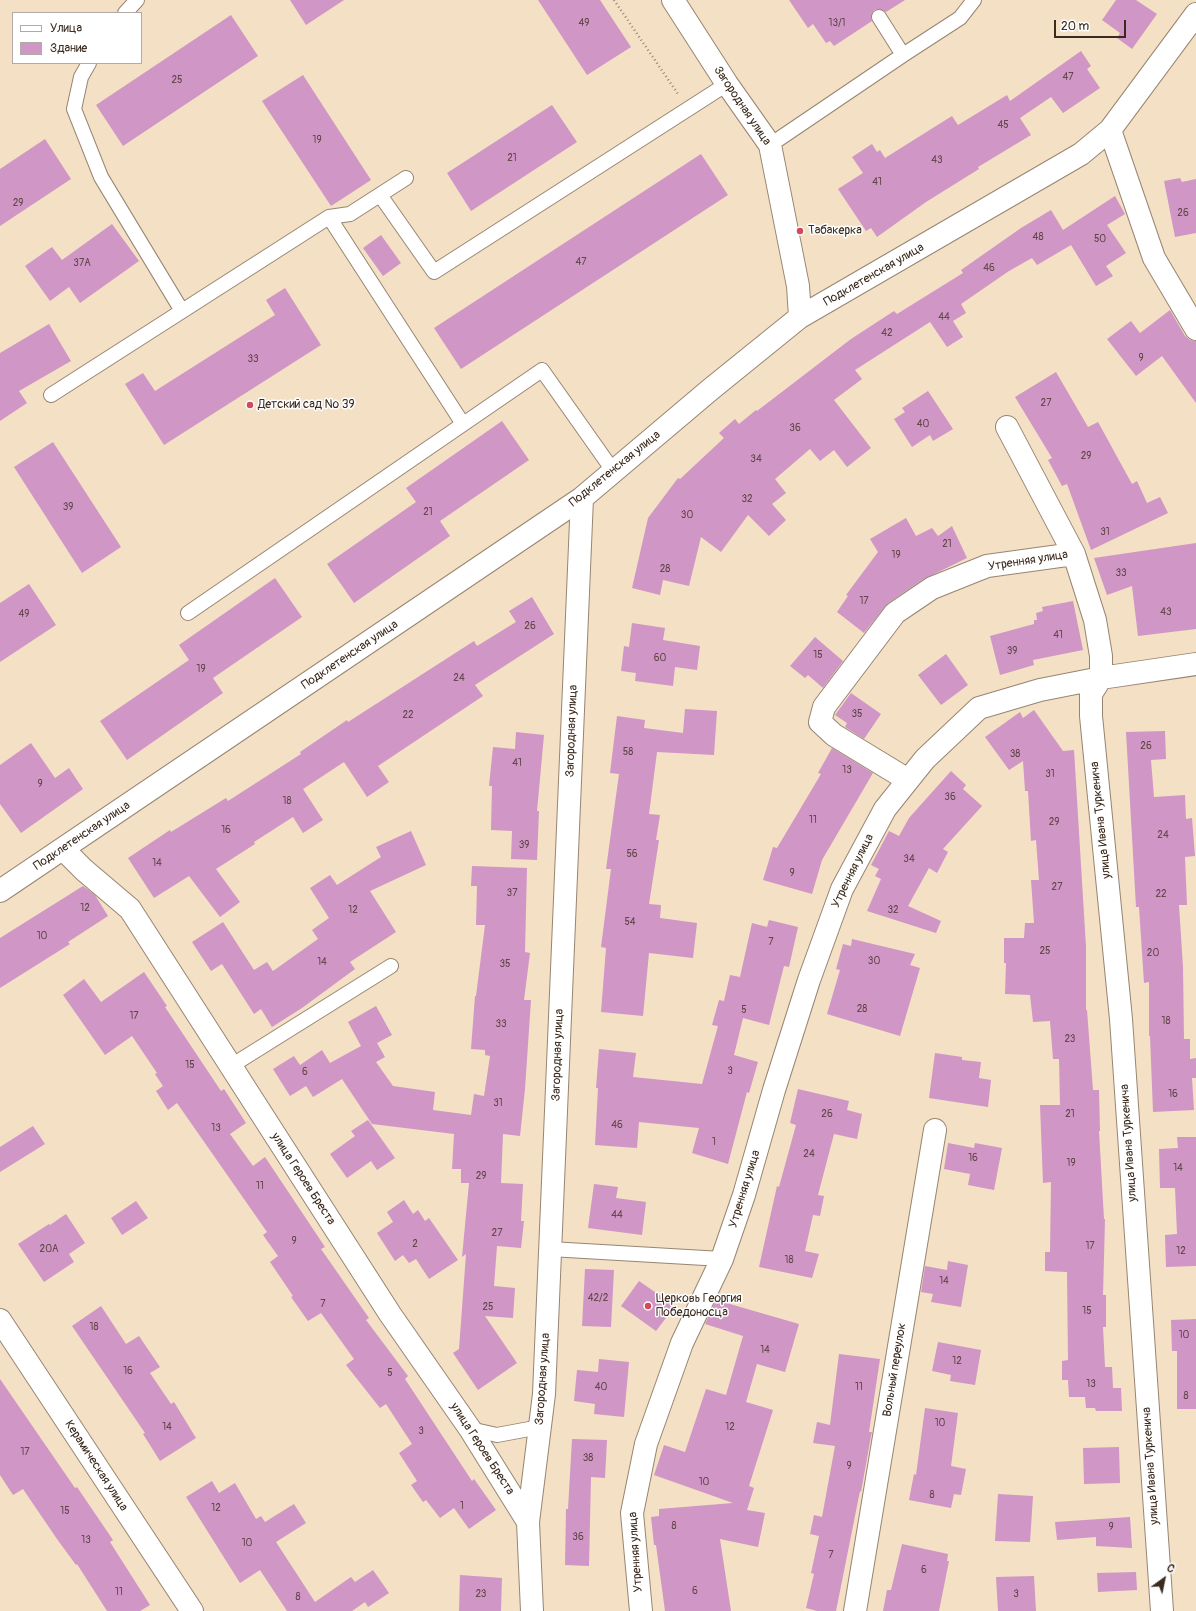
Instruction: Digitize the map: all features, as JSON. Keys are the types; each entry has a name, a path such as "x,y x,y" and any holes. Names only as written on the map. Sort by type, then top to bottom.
{"street":[{"name":"Загородная улица","path":"673,0 727,84 770,145 798,286 800,317"},
{"name":"Подклетенская улица","path":"0,891 582,498 711,389 800,317 1081,154 1110,130 1196,14"},
{"path":"1110,130 1154,258 1196,329"},
{"name":"Утренняя улица","path":"1007,427 1074,554 1095,620 1101,656 1100,678"},
{"name":"Загородная улица","path":"532,1611 528,1522 544,1394 582,498"},
{"name":"Утренняя улица","path":"908,780 834,735 820,722 824,707 896,613 932,588 987,566 1074,554"},
{"name":"Утренняя улица","path":"641,1611 632,1513 646,1444 682,1343 722,1259 744,1196 774,1090 809,980 842,889 885,809 925,759 979,708 1040,690 1100,678 1196,664"},
{"name":"улица Ивана Туркенича","path":"1100,678 1091,694 1091,716 1121,1019 1162,1611"},
{"name":"улица Героев Бреста","path":"63,849 84,870 130,909 390,1314 470,1429 528,1522"},
{"name":"Вольный переулок","path":"855,1611 935,1130"},
{"name":"Керамическая улица","path":"0,1320 192,1611"}],"lane":[{"path":"126,12 137,0"},
{"path":"770,145 960,18 974,0"},
{"path":"879,17 903,55"},
{"path":"88,64 81,76 74,109 101,177 182,311"},
{"path":"380,195 434,272 727,84"},
{"path":"51,395 329,217 350,214 406,178"},
{"path":"329,217 463,424"},
{"path":"188,613 542,370 614,472"},
{"path":"231,1066 391,966"},
{"path":"550,1249 722,1259"},
{"path":"470,1429 497,1435 540,1427"}],"path":[{"path":"614,0 688,109"}],"building":[{"path":"290,0 344,0 306,25"},
{"path":"538,0 600,0 631,47 587,75"},
{"path":"789,0 905,0 886,12 879,9 874,10 871,17 872,21 834,46 830,41 826,43 813,24 808,28"},
{"path":"1116,0 1136,0 1157,14 1132,49 1117,38 1120,33 1102,20"},
{"path":"231,15 258,56 123,146 96,105"},
{"path":"1081,51 1091,66 1087,69 1100,88 1063,113 1051,97 1020,118 1031,135 978,167 979,169 926,202 877,237 871,228 866,231 838,189 863,173 852,157 872,144 877,152 880,150 885,158 952,116 958,125 1007,95 1010,101"},
{"path":"303,75 371,180 331,206 262,101"},
{"path":"552,105 577,142 471,211 447,173"},
{"path":"45,139 71,179 0,226 0,169"},
{"path":"701,154 728,195 461,369 434,328"},
{"path":"1180,178 1182,182 1196,179 1196,233 1175,237 1164,181"},
{"path":"1115,196 1125,214 1107,225 1126,253 1106,266 1113,276 1096,286 1071,245 1037,265 1032,258 1009,271 961,304 966,313 953,321 963,337 947,347 930,322 855,370 862,379 834,400 871,448 847,467 834,450 820,461 810,449 775,479 786,493 772,504 786,520 769,536 748,515 721,552 701,537 689,586 663,580 660,595 632,588 648,518 678,478 680,479 724,438 719,433 735,419 739,424 851,339 894,311 897,314 963,273 961,270 1021,228 1051,210 1063,230"},
{"path":"112,224 139,261 80,303 69,287 50,301 25,266 52,247 62,260"},
{"path":"381,235 401,263 383,276 363,248"},
{"path":"285,288 321,345 164,445 125,384 143,373 155,391 275,315 266,300"},
{"path":"1170,310 1185,336 1190,340 1196,341 1196,403 1162,356 1136,376 1107,339 1131,321 1140,333"},
{"path":"49,324 71,361 19,391 27,403 0,421 0,353"},
{"path":"1056,372 1088,427 1098,422 1132,484 1137,481 1147,503 1160,497 1168,513 1091,550 1067,484 1062,486 1048,460 1052,458 1015,397"},
{"path":"928,391 953,429 933,441 930,435 912,447 894,419 905,412 902,408"},
{"path":"502,421 529,460 440,521 450,536 354,603 327,564 416,502 406,488"},
{"path":"53,442 121,547 82,573 14,467"},
{"path":"906,518 916,536 932,528 938,536 952,526 967,558 922,580 888,603 864,633 837,612 848,596 846,595 878,552 870,539"},
{"path":"1196,543 1196,629 1138,636 1132,586 1107,595 1094,558"},
{"path":"275,578 302,617 213,678 223,693 127,760 100,721 189,660 179,645"},
{"path":"29,584 56,625 0,662 0,603"},
{"path":"532,597 554,634 475,685 483,696 378,766 389,782 367,797 344,762 303,789 323,820 303,833 293,817 216,869 240,902 220,917 189,876 154,898 128,858 170,830 171,832 226,798 228,801 301,754 300,752 347,720 348,722 474,641 477,646 516,622 509,611"},
{"path":"1073,601 1083,650 1033,660 1034,665 1000,675 990,636 1034,624 1034,620 1037,620 1036,613 1043,611 1042,607"},
{"path":"632,623 665,628 663,640 700,646 697,670 675,667 673,686 635,681 636,673 621,671 624,646 629,647"},
{"path":"815,637 843,661 823,688 808,675 805,678 790,666"},
{"path":"946,654 968,685 941,705 918,675"},
{"path":"851,693 881,714 864,739 845,727 847,723 835,715"},
{"path":"685,709 717,711 714,755 657,752 649,814 660,815 656,840 659,840 649,904 661,905 660,918 697,923 693,958 649,953 643,1016 601,1012 606,948 601,947 611,869 606,869 619,774 610,773 617,716 645,720 644,728 683,733"},
{"path":"1034,710 1063,751 1074,750 1086,947 1086,1010 1093,1090 1099,1090 1099,1131 1105,1219 1103,1295 1106,1295 1106,1327 1103,1327 1105,1367 1112,1367 1113,1388 1121,1388 1122,1411 1096,1411 1095,1408 1086,1408 1085,1397 1069,1397 1068,1380 1062,1380 1062,1361 1068,1360 1067,1272 1045,1271 1045,1252 1050,1252 1051,1182 1043,1183 1040,1105 1060,1105 1059,1059 1053,1059 1050,1021 1033,1022 1030,995 1005,994 1006,963 1004,963 1004,938 1024,938 1025,923 1034,923 1031,880 1039,880 1036,840 1031,841 1028,791 1025,791 1023,761 1009,770 985,737 1020,712 1023,718"},
{"path":"1165,731 1166,759 1151,760 1154,797 1185,795 1186,819 1192,818 1195,856 1185,857 1187,905 1179,905 1183,967 1184,1039 1190,1039 1190,1059 1196,1058 1196,1078 1192,1078 1194,1110 1153,1112 1149,1036 1149,982 1144,983 1139,907 1136,907 1126,732"},
{"path":"516,732 544,735 537,811 539,811 537,860 511,859 512,831 491,830 492,786 489,786 493,747 515,749"},
{"path":"31,743 55,778 69,768 83,789 21,833 0,804 0,765"},
{"path":"832,748 873,773 822,860 812,894 763,880 773,847 777,848 821,774 818,773"},
{"path":"951,771 966,785 963,789 982,806 943,849 948,852 937,873 929,868 908,906 941,921 936,933 867,911 881,879 875,876 879,869 871,865 889,831 899,836 909,818"},
{"path":"411,831 426,865 370,891 396,932 350,962 355,969 302,1008 272,1027 261,1009 254,1014 222,964 211,971 192,942 223,922 254,970 267,962 273,971 318,939 312,930 329,918 310,888 330,875 337,885 381,857 376,847"},
{"path":"472,866 527,868 525,952 530,953 524,1000 531,1000 520,1136 503,1134 501,1183 523,1184 521,1221 524,1221 521,1248 497,1246 494,1286 515,1288 513,1318 485,1316 517,1363 478,1390 453,1353 459,1349 466,1254 462,1257 469,1183 461,1183 461,1169 452,1169 454,1134 372,1124 342,1079 313,1097 306,1086 290,1096 273,1069 294,1056 300,1065 322,1050 330,1063 361,1046 348,1022 376,1006 392,1035 377,1043 385,1057 376,1062 393,1086 435,1092 433,1110 471,1115 474,1094 484,1096 490,1056 485,1055 485,1050 471,1049 475,996 485,925 476,925 477,886 471,886"},
{"path":"83,886 95,895 108,916 68,942 70,944 0,988 0,938"},
{"path":"769,920 798,927 789,967 784,966 769,1025 743,1018 734,1055 758,1062 749,1093 747,1092 728,1164 692,1153 699,1128 639,1122 637,1148 595,1145 598,1088 596,1088 599,1049 636,1053 633,1077 702,1084 718,1026 712,1025 719,1000 724,1001 730,975 740,977 752,923 767,927"},
{"path":"852,939 915,954 910,965 920,968 900,1036 827,1014 840,970 836,969 843,944 851,946"},
{"path":"144,972 167,1006 165,1007 221,1091 224,1089 246,1123 230,1134 253,1166 265,1157 325,1247 321,1249 369,1318 366,1320 408,1376 405,1379 472,1481 474,1479 496,1510 469,1529 454,1508 440,1518 426,1500 423,1502 411,1485 417,1481 399,1453 412,1444 386,1404 380,1408 346,1365 354,1359 321,1313 308,1321 291,1297 293,1296 270,1262 278,1256 263,1235 267,1232 177,1103 168,1110 156,1091 163,1086 155,1074 157,1073 132,1036 105,1055 63,995 84,979 101,1002"},
{"path":"935,1053 962,1057 962,1060 981,1062 979,1078 991,1080 988,1107 929,1098"},
{"path":"798,1089 849,1101 847,1110 862,1114 857,1139 834,1134 818,1195 824,1196 820,1216 813,1215 805,1251 819,1254 812,1278 759,1267 777,1186 779,1187 796,1125 790,1123"},
{"path":"368,1120 395,1158 377,1170 371,1161 347,1178 330,1154 355,1136 351,1131"},
{"path":"33,1126 45,1144 0,1172 0,1147"},
{"path":"1177,1137 1196,1137 1196,1266 1166,1267 1165,1235 1177,1234 1175,1188 1160,1188 1159,1149 1178,1148"},
{"path":"948,1143 974,1148 975,1143 1002,1148 994,1190 968,1185 970,1174 944,1169"},
{"path":"594,1184 618,1187 616,1198 646,1202 642,1235 588,1228"},
{"path":"404,1200 413,1214 418,1210 425,1221 429,1218 458,1260 429,1279 416,1259 409,1263 403,1255 395,1261 377,1233 393,1222 387,1212"},
{"path":"136,1201 148,1218 122,1235 111,1218"},
{"path":"66,1214 85,1243 69,1254 74,1262 44,1282 18,1244"},
{"path":"948,1261 968,1265 961,1307 931,1302 933,1294 921,1292 925,1266 947,1270"},
{"path":"585,1269 614,1270 611,1327 582,1326"},
{"name":"Церковь Георгия Победоносца","path":"639,1281 675,1306 656,1331 621,1306"},
{"path":"716,1300 799,1324 785,1372 757,1364 746,1402 773,1410 749,1486 754,1488 747,1510 765,1513 758,1547 720,1539 731,1611 665,1611 651,1517 659,1516 659,1509 733,1503 654,1475 664,1445 685,1452 706,1389 726,1395 743,1336 705,1324"},
{"path":"101,1306 126,1344 139,1336 160,1367 150,1373 171,1404 174,1402 196,1438 160,1461 143,1434 145,1433 72,1326"},
{"path":"1196,1319 1196,1409 1177,1409 1177,1351 1172,1351 1171,1320"},
{"path":"938,1342 981,1350 975,1385 950,1381 951,1375 932,1371"},
{"path":"839,1354 880,1359 869,1432 872,1432 836,1611 817,1611 806,1608 814,1574 811,1573 819,1536 810,1534 814,1515 822,1517 835,1446 813,1443 817,1422 830,1425"},
{"path":"599,1359 629,1362 624,1417 594,1414 595,1404 574,1401 577,1370 598,1372"},
{"path":"0,1379 75,1488 77,1487 113,1540 110,1542 150,1605 140,1611 107,1611 77,1564 76,1565 57,1539 23,1489 13,1495 0,1475"},
{"path":"925,1408 958,1413 951,1466 966,1469 961,1495 954,1494 951,1508 909,1500 914,1474 916,1475"},
{"path":"572,1439 607,1440 605,1478 591,1477 589,1566 565,1565 566,1509 568,1509"},
{"path":"1119,1447 1120,1483 1084,1484 1083,1448"},
{"path":"212,1481 219,1493 235,1483 256,1519 261,1516 265,1522 294,1504 306,1523 276,1542 315,1602 351,1577 355,1582 373,1570 389,1593 368,1607 365,1602 352,1611 287,1611 260,1570 240,1583 186,1497"},
{"path":"998,1494 1033,1496 1030,1542 995,1541"},
{"path":"1130,1517 1132,1548 1096,1546 1096,1537 1057,1540 1055,1522"},
{"path":"902,1544 948,1554 947,1561 949,1561 939,1611 883,1611 887,1590 891,1590"},
{"path":"1136,1572 1137,1590 1098,1592 1097,1573"},
{"path":"460,1575 502,1578 501,1611 459,1611"},
{"path":"1034,1576 1036,1611 998,1611 996,1577"}],"place":[{"name":"Табакерка","path":"800,231"},
{"name":"Детский сад № 39","path":"250,405"},
{"name":"Церковь Георгия Победоносца","path":"648,1306"}]}
